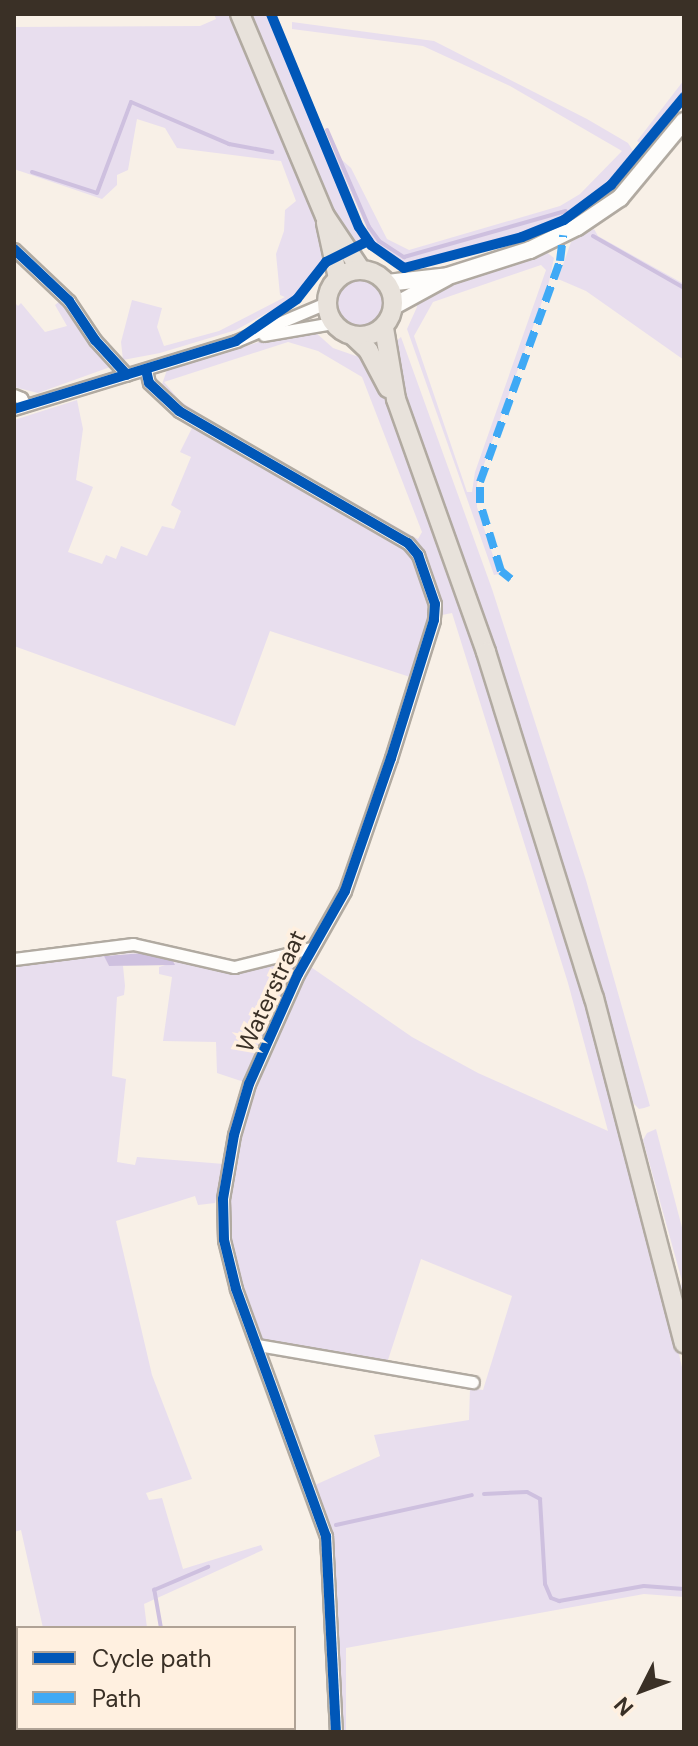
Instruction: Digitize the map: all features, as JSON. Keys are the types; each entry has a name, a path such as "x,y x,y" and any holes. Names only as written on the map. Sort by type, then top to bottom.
{"main road":[{"path":"240,14 325,216 361,270"},
{"path":"325,216 338,278 326,303 333,323 368,350 396,399"},
{"path":"338,278 361,270 380,276 387,283 394,306 384,328 396,399 486,652 561,888 629,1125 684,1343"},
{"path":"353,336 364,337 384,328"}],"street":[{"path":"387,283 448,276 530,250 606,209 648,166 684,121"},
{"path":"14,249 69,301 95,340 127,375"},
{"path":"394,306 448,276"},
{"path":"14,395 19,407 146,370 236,341 326,303"},
{"path":"236,341 333,323"},
{"name":"Waterstraat","path":"146,370 149,383 179,411 408,543 418,555 435,604 434,620 369,828 345,891 311,948 249,1084 234,1135 223,1199 224,1240 236,1289 326,1536 336,1732"},
{"path":"14,959 133,944 234,967 311,948"},
{"path":"258,1345 473,1382"}],"shaded area":[{"path":"214,14 231,14 321,226 326,256 294,298 236,330 160,353 123,360 121,342 132,300 162,308 157,327 164,346 219,331 285,297 280,295 276,254 284,231 285,210 296,201 281,161 177,148 165,128 137,119 128,170 117,175 117,185 102,199 14,169 14,27 200,26 216,19"},
{"path":"248,14 269,14 362,239 355,244 350,246 335,219"},
{"path":"292,22 434,41 587,119 628,143 635,154 602,191 567,215 515,236 406,264 373,242 333,152 351,168 387,239 409,250 560,206 580,194 622,151 510,86 423,46 292,29"},
{"path":"684,80 684,92 642,145 637,141"},
{"path":"594,229 598,236 684,284 684,360 586,291 558,279 571,242"},
{"path":"545,251 554,258 549,282 477,484 477,507 499,574 494,575 407,329 417,307 416,300 443,289 442,285","holes":["541,265 546,270 475,472 472,492 467,492 414,336 433,302"]},
{"path":"360,278 378,285 385,303 378,321 360,328 342,321 335,303 342,285"},
{"path":"60,301 80,330 113,366 38,393 14,387 14,302 18,306 21,303 45,332 67,326 55,305"},
{"path":"315,332 333,348 356,356 365,355 374,367 439,537 551,876 643,1211 642,1223 657,1285 665,1294 684,1376 684,1597 644,1594 346,1648 346,1732 339,1732 330,1533 315,1485 380,1456 374,1435 469,1420 470,1388 483,1390 512,1296 421,1259 387,1363 261,1339 237,1279 229,1242 226,1199 250,1100 272,1042 308,965 412,1037 478,1073 608,1131 568,983 452,613 442,615 430,569 416,542 178,406 161,387 167,370 282,335","holes":["288,342 318,351 362,377 422,532 418,539 224,430 180,401 164,382"]},
{"path":"401,337 492,589 586,880 650,1106 644,1108 639,1109 631,1101 584,933 490,636 396,377 392,345"},
{"path":"77,400 83,429 76,480 93,487 68,552 102,564 106,555 116,559 121,546 147,556 162,526 174,529 181,511 171,505 191,457 180,452 193,426 406,547 428,599 427,625 410,677 270,631 235,726 14,646 14,420"},
{"path":"133,947 219,970 289,959 294,963 290,981 244,1082 217,1073 216,1042 163,1041 172,977 159,974 159,967 176,962 144,953 104,955 109,966 123,966 125,986 124,995 117,997 112,1076 126,1079 117,1162 135,1165 137,1157 224,1164 215,1203 198,1205 195,1196 116,1221 152,1375 192,1479 146,1493 149,1500 162,1498 183,1569 261,1545 263,1550 144,1604 147,1626 43,1626 21,1530 14,1532 14,962"},
{"path":"144,953 172,959 175,965 109,966 104,956"},
{"path":"656,1129 684,1235 684,1312 680,1293 682,1281 643,1140 647,1133"},
{"path":"16,1683 16,1730 113,1732 14,1732"}],"waterway":[{"path":"32,172 97,193 131,102 229,144 272,152"},
{"path":"327,130 369,227 379,241 404,257 566,211"},
{"path":"593,236 684,288"},
{"path":"484,1494 527,1492 540,1499 545,1584 551,1598 559,1601 644,1586 684,1589"},
{"path":"336,1525 472,1495"},
{"path":"161,1626 154,1590 208,1567"}],"marked path":[{"path":"511,579 501,571 480,503 480,482 560,261 563,235"}],"cycle path":[{"path":"271,14 359,227 371,245 404,268 522,237 564,220 611,185 684,97"},
{"path":"14,409 236,341 297,299 326,262 368,241"},
{"path":"14,249 69,301 95,340 127,375"},
{"path":"146,370 149,383 179,411 408,543 418,555 435,604 434,620 391,758 345,891 298,974 249,1084 234,1135 223,1199 224,1240 236,1289 326,1536 336,1732"}]}
